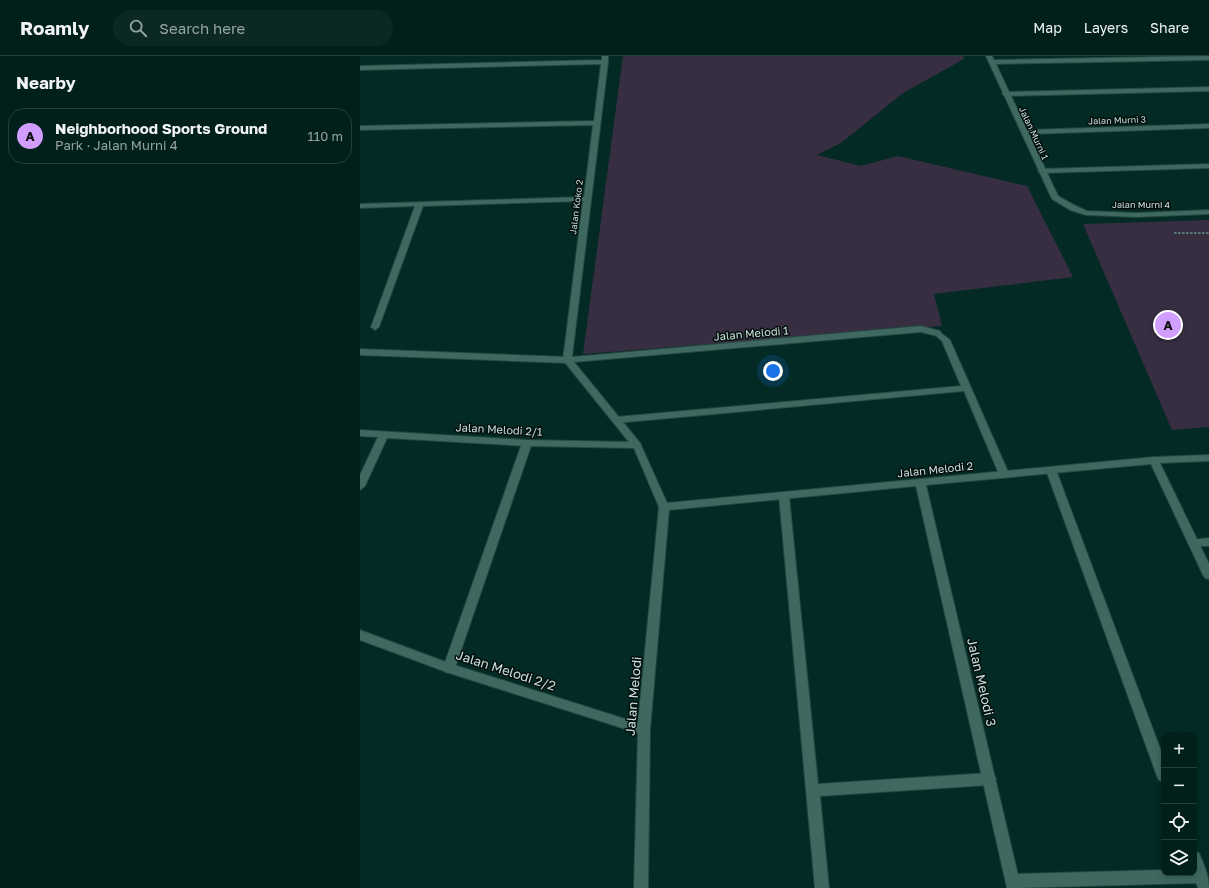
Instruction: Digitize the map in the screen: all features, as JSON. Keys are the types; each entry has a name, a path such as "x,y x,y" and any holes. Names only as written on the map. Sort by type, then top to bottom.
{"street":[{"path":"990,59 1209,58"},
{"path":"360,68 605,59"},
{"name":"Jalan Koko 2","path":"567,360 605,59"},
{"name":"Jalan Murni 1","path":"990,59 1005,94 1025,132 1041,171 1055,197 1073,208"},
{"path":"1005,94 1209,89"},
{"path":"360,128 597,123"},
{"name":"Jalan Murni 3","path":"1025,132 1209,126"},
{"path":"1041,171 1209,166"},
{"path":"360,206 587,199"},
{"path":"375,327 420,204"},
{"name":"Jalan Murni 4","path":"1073,208 1086,213 1129,215 1209,212"},
{"name":"Jalan Melodi 1","path":"360,352 567,360 921,329 937,333 946,340 967,388"},
{"path":"567,360 637,445 664,507"},
{"path":"616,420 967,388 1004,474"},
{"name":"Jalan Melodi 2/1","path":"360,433 527,443 637,445"},
{"path":"360,486 384,435"},
{"path":"449,668 527,443"},
{"name":"Jalan Melodi 2","path":"664,507 1154,460 1209,458"},
{"path":"1154,460 1209,575"},
{"path":"1052,470 1161,768"},
{"name":"Jalan Melodi 3","path":"920,483 1013,884"},
{"path":"784,496 822,888"},
{"name":"Jalan Melodi","path":"641,888 644,730 664,507"},
{"path":"1194,542 1209,542"},
{"name":"Jalan Melodi 2/2","path":"360,636 449,668 644,730"},
{"path":"813,790 989,779"},
{"path":"1013,884 1203,882 1197,866"}],"path":[{"path":"1174,233 1209,233"}],"shaded area":[{"path":"623,56 963,56 964,59 903,93 841,143 817,155 861,166 898,156 1027,186 1073,277 934,294 942,326 583,354"},
{"path":"1209,220 1209,427 1172,430 1083,224"}],"place":[{"name":"Neighborhood Sports Ground","path":"1168,325"}]}
